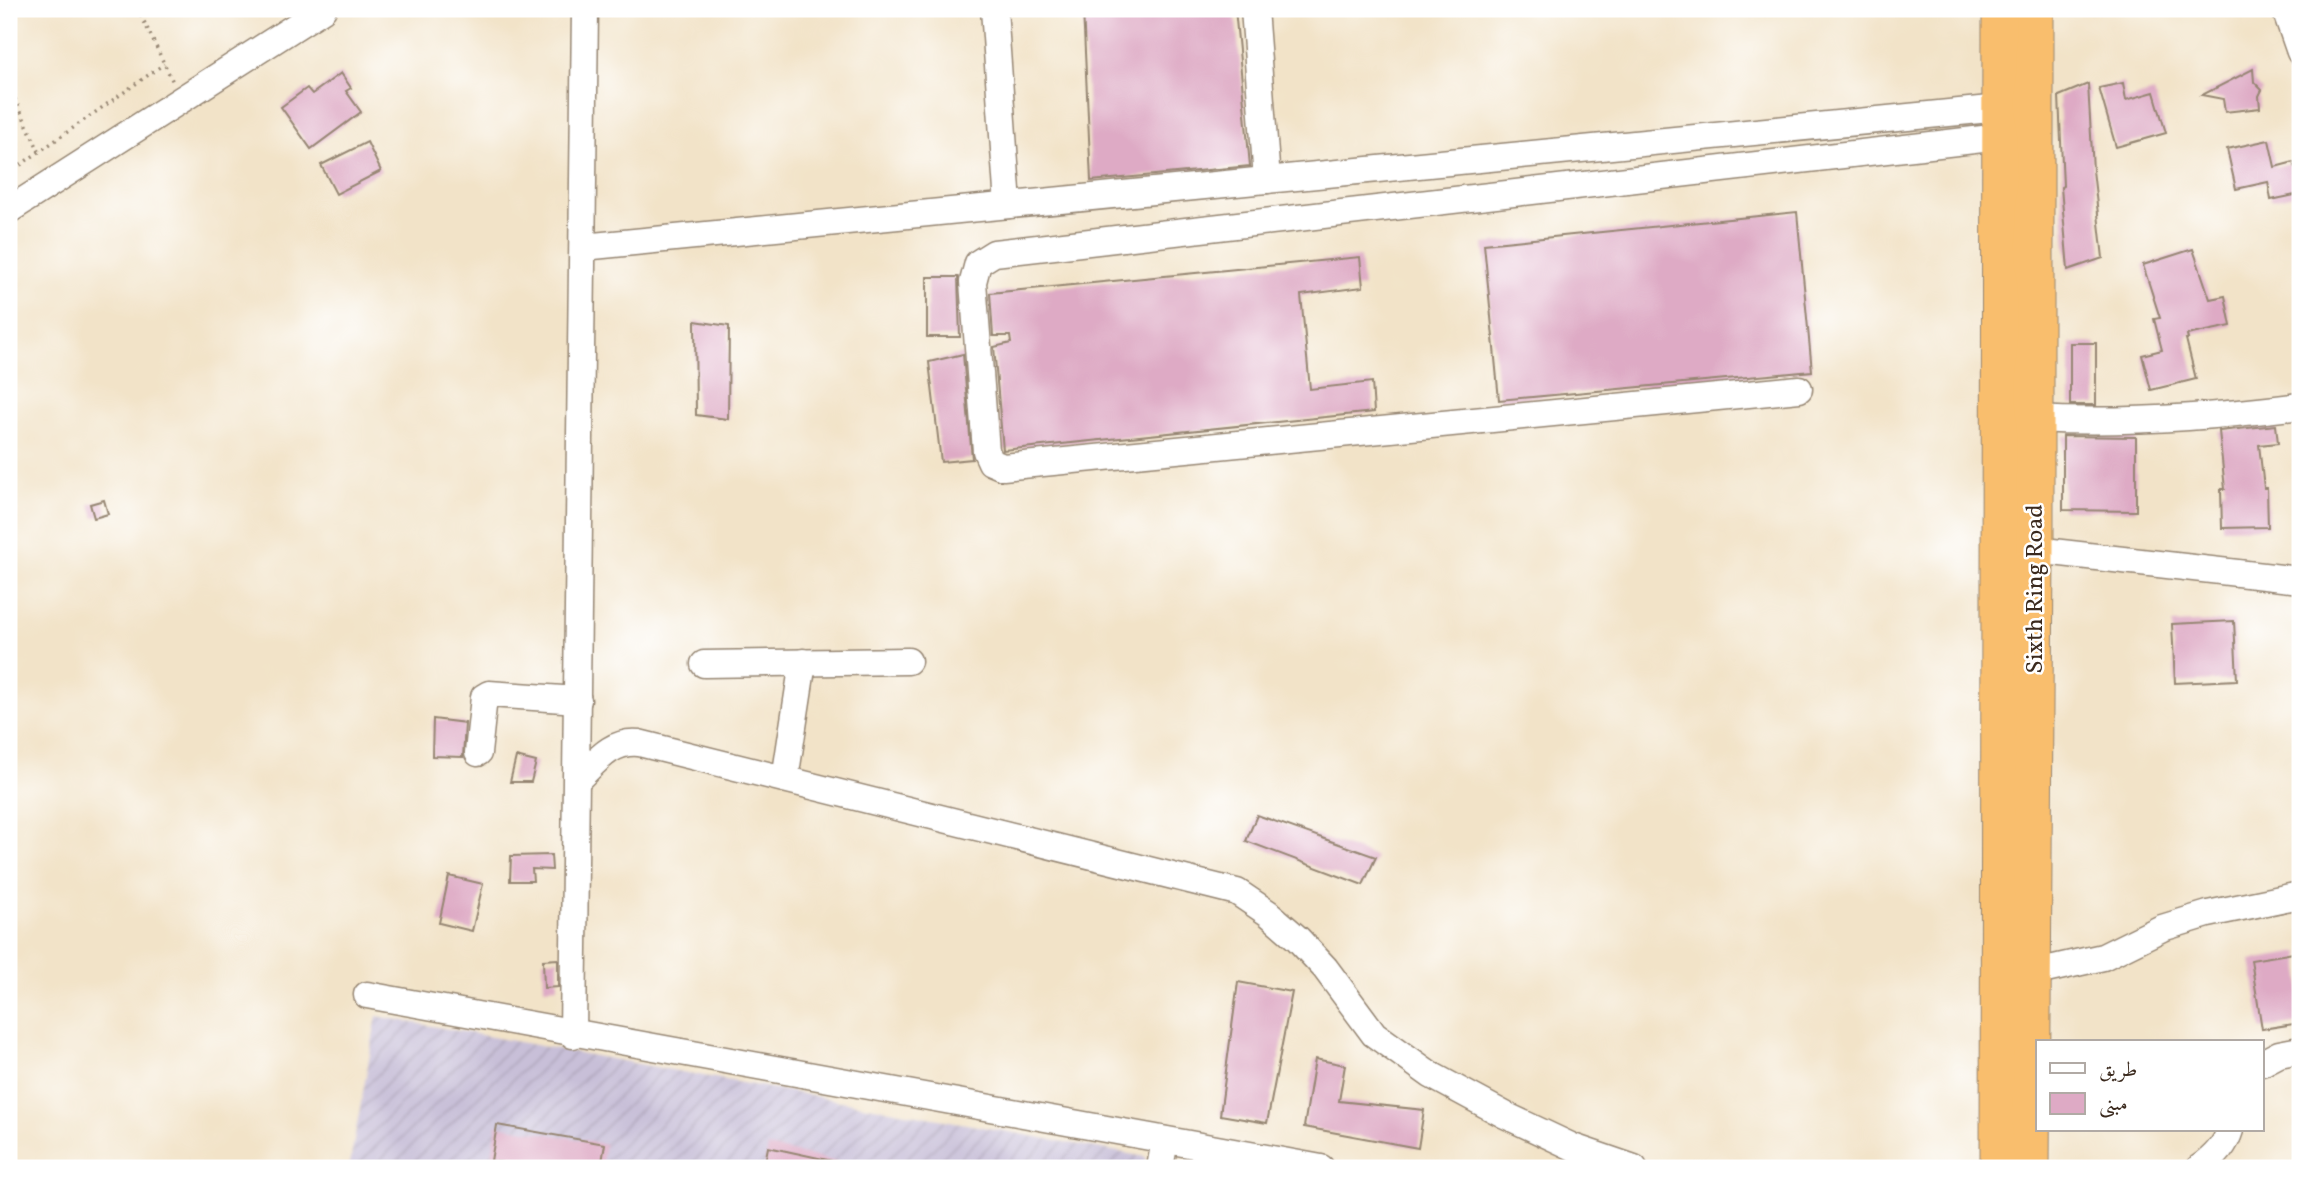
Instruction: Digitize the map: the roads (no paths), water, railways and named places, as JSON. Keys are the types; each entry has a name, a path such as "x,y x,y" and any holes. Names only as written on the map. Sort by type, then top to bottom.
{"highway":[{"name":"Sixth Ring Road","path":"1999,1168 2001,9"},
{"name":"Sixth Ring Road","path":"2031,1168 2035,9"}],"street":[{"path":"9,210 323,9"},
{"path":"573,1035 585,9"},
{"path":"994,9 1008,205"},
{"path":"1254,9 1267,180"},
{"path":"2285,9 2299,44"},
{"path":"583,247 1267,180 2000,122"},
{"path":"1800,389 1003,467 991,462 986,451 973,282 978,263 994,253 2000,122"},
{"path":"2035,419 2076,421 2194,418 2300,406"},
{"path":"2035,551 2300,580"},
{"path":"704,664 908,661"},
{"path":"785,779 803,662"},
{"path":"478,753 484,697 489,694 578,700"},
{"path":"577,780 617,745 628,742 1237,892 1268,913 1298,939 1325,968 1374,1034 1431,1075 1505,1115 1573,1147 1634,1168"},
{"path":"2032,973 2103,957 2162,928 2208,914 2300,895"},
{"path":"367,995 573,1035 801,1073 1321,1168"},
{"path":"2264,1062 2300,1050"},
{"path":"2199,1168 2220,1151 2229,1132"},
{"path":"1160,1168 1165,1140"}]}
